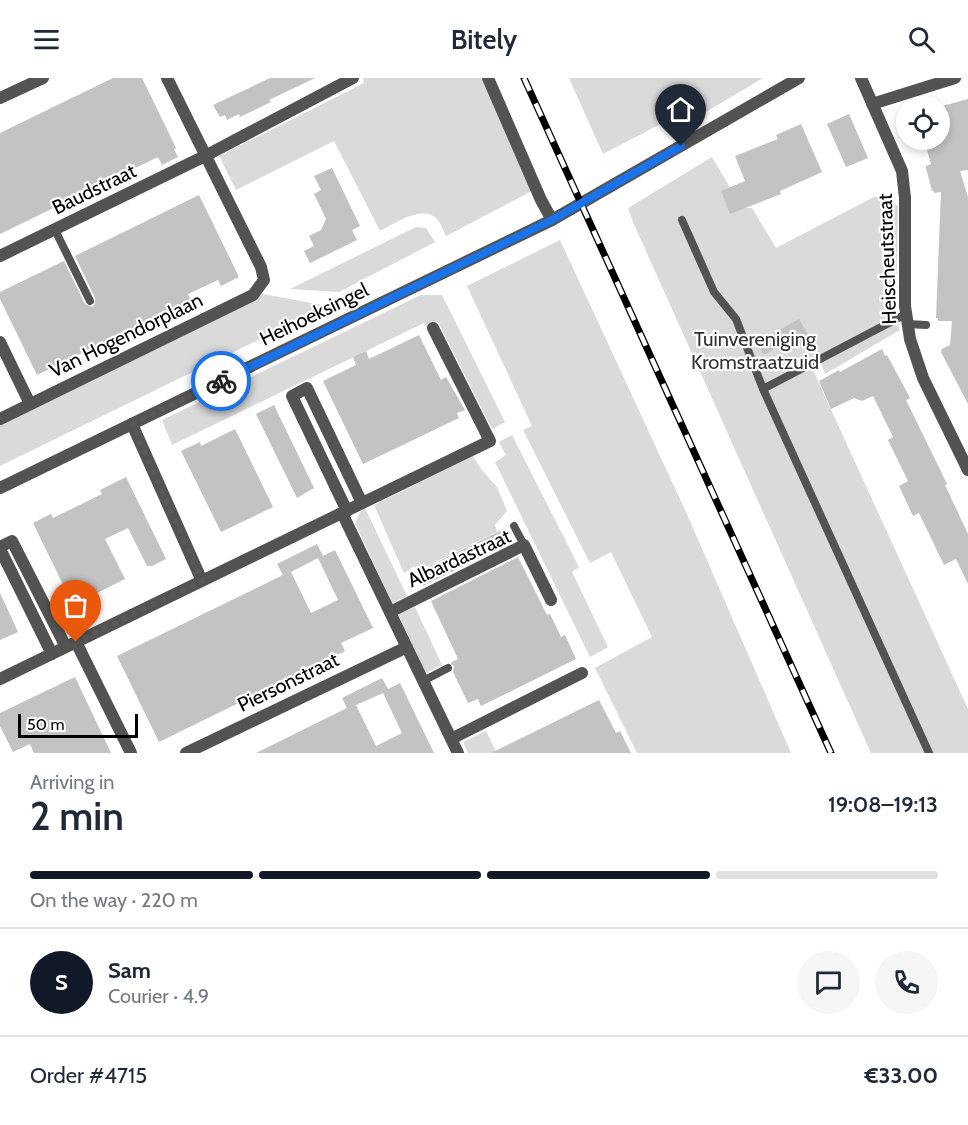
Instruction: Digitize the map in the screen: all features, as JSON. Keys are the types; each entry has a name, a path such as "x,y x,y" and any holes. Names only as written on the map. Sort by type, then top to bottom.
{"street":[{"path":"0,98 43,78"},
{"path":"167,78 205,156"},
{"name":"Baudstraat","path":"0,256 205,156 353,78"},
{"path":"488,78 541,200 552,220"},
{"name":"Heihoeksingel","path":"0,488 552,220 799,78"},
{"name":"Heischeutstraat","path":"861,78 902,171 905,198 907,319 910,339 923,378 968,470"},
{"path":"872,104 955,78"},
{"name":"Van Hogendorplaan","path":"0,418 253,295 264,280 261,267 205,156"},
{"path":"0,679 490,441 433,328"},
{"path":"0,342 30,404"},
{"path":"362,503 307,388 292,396 390,612 458,753"},
{"path":"132,424 202,581"},
{"path":"52,654 0,548 12,541 131,753"},
{"name":"Albardastraat","path":"390,612 524,545 550,600"},
{"name":"Piersonstraat","path":"186,753 407,647"},
{"path":"451,739 582,673"}],"lane":[{"path":"682,220 714,292 736,319 763,389 929,753"},
{"path":"55,230 90,301"},
{"path":"763,389 907,319 926,325"},
{"path":"514,526 524,545"},
{"path":"423,681 448,668"}],"green space":[{"path":"363,78 483,78 534,190 446,236 436,218 423,214 400,220 380,231 334,141 236,190 219,156 364,83"},
{"path":"569,78 763,78 706,112 697,105 603,154"},
{"name":"Tuinvereniging Kromstraatzuid","path":"712,157 742,208 752,208 776,248 874,197 884,197 898,206 896,320 900,330 825,374 821,362 812,368 968,709 968,753 871,753 633,222 628,208"},
{"path":"416,227 426,228 435,242 339,292 290,289"},
{"path":"560,240 686,512 791,753 637,753 595,668 652,637 611,552 590,563 523,430 532,426 467,286"},
{"path":"263,294 328,306 0,466 0,423"},
{"path":"421,295 442,295 505,422 492,429 438,322 427,328 424,323 172,445 162,420"},
{"path":"512,435 579,567 572,572 608,647 590,657 495,462 506,455 499,442"},
{"path":"473,456 497,487 507,511 495,525 497,532 417,571 414,566 404,573 374,505"},
{"path":"365,508 407,596 392,603 355,523 360,512"},
{"path":"415,607 442,665 426,673 398,614"},
{"path":"486,731 497,753 468,753 463,742"}],"building":[{"path":"113,78 142,78 176,148 174,149 178,157 162,165 158,157 0,234 0,133"},
{"path":"270,78 315,78 240,117 239,114 227,120 225,115 220,117 213,105"},
{"path":"968,99 968,170 960,171 968,197 968,404 941,352 950,345 952,321 938,321 936,318 941,192 932,191 926,168 931,164 927,150 950,150 950,104"},
{"path":"849,114 868,158 846,167 827,124"},
{"path":"801,124 822,172 780,191 781,194 730,214 721,191 745,181 735,156 778,139 776,135"},
{"path":"332,168 360,226 352,230 357,240 310,263 304,251 314,246 309,236 321,230 326,219 314,194 321,190 314,176"},
{"path":"199,195 239,277 221,286 218,280 188,294 191,300 37,375 0,299 0,292 64,261 85,304 92,307 95,304 95,298 75,256"},
{"path":"799,319 811,340 800,347 794,337 764,355 756,343"},
{"path":"419,335 441,380 446,377 465,410 457,413 459,418 363,464 323,381 356,365 353,357 366,351 369,359"},
{"path":"882,349 910,398 906,400 947,484 945,485 968,534 968,584 956,559 944,565 919,513 913,516 899,486 908,481 888,440 893,437 873,396 862,401 854,398 831,409 819,381"},
{"path":"274,405 314,488 297,498 256,414"},
{"path":"235,429 273,507 221,532 181,451 200,442 201,446"},
{"path":"126,477 166,559 147,566 128,528 105,539 125,579 73,605 33,523 51,514 53,518 102,494 100,490"},
{"path":"504,529 510,543 423,586 417,572"},
{"path":"317,544 323,556 335,550 373,628 341,643 345,651 159,742 117,656 283,575 277,564","holes":["318,558 338,600 311,613 291,572"]},
{"path":"518,557 547,615 550,614 561,637 565,635 576,659 481,706 478,699 468,703 453,672 454,666 450,663 458,659 431,601"},
{"path":"0,593 18,632 0,640"},
{"path":"75,677 111,753 34,753 30,744 13,752 0,726 0,713"},
{"path":"382,678 388,689 400,683 434,753 256,753 347,708 342,698","holes":["383,693 402,733 376,746 356,705"]},
{"path":"599,700 616,733 620,731 631,753 491,753"}],"railway":[{"path":"524,78 831,753"}],"way so far":[{"path":"76,642 202,581 132,424 221,381"}],"route":[{"path":"221,381 552,220 681,146"}]}
